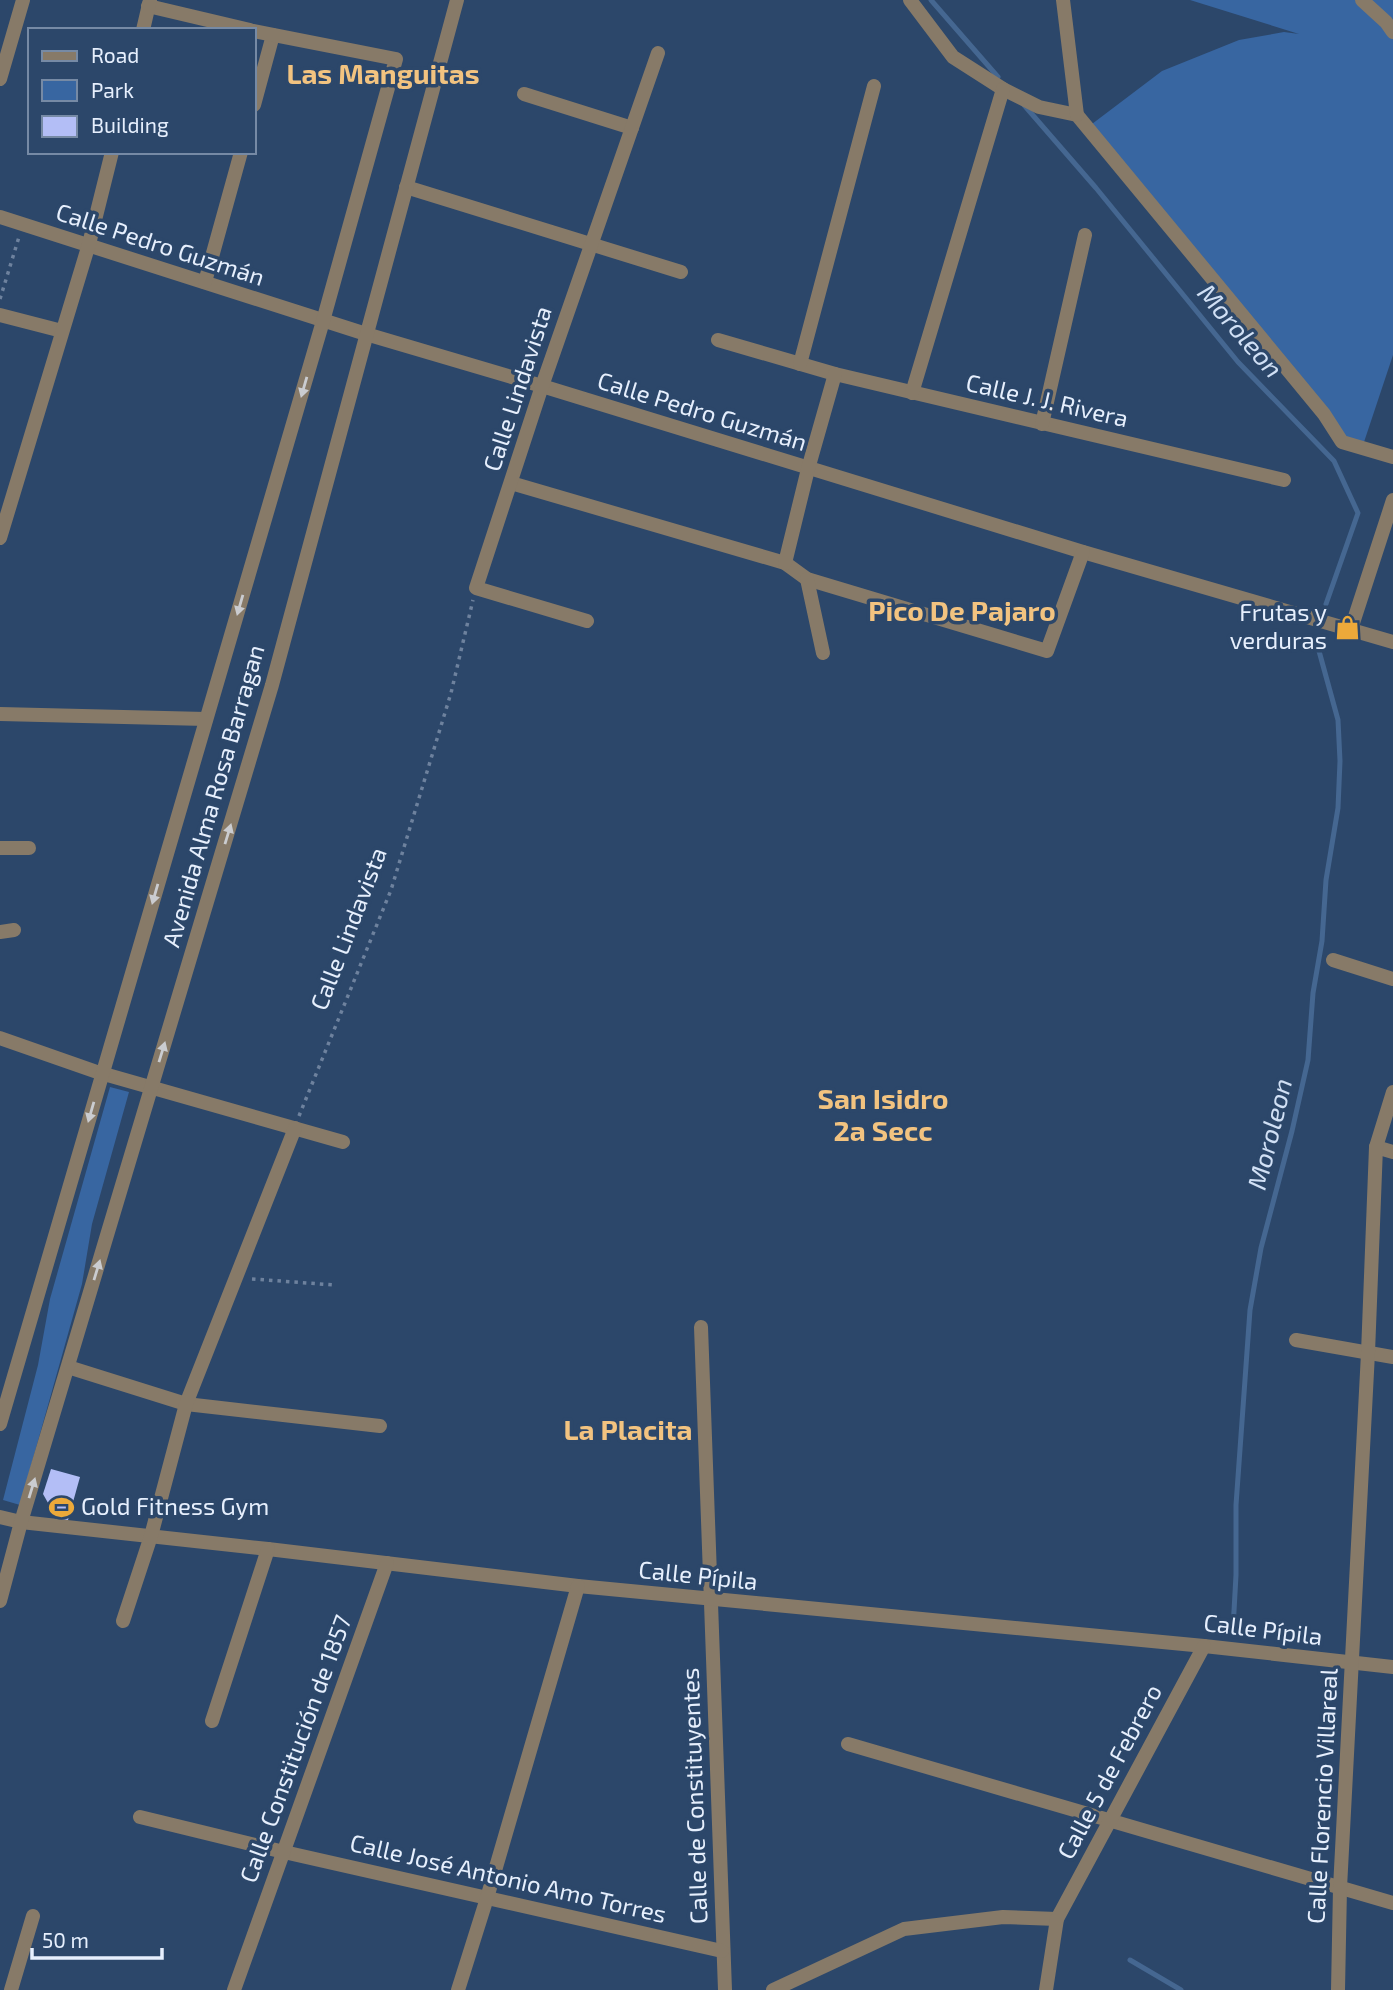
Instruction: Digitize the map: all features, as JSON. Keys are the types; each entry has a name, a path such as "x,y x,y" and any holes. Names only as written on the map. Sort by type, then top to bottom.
{"street":[{"path":"0,79 23,0"},
{"name":"Avenida Alma Rosa Barragan","path":"0,1601 272,685 457,0"},
{"path":"910,0 953,57 1003,89 1039,107 1077,115"},
{"path":"1063,0 1077,115 1324,414 1342,442 1393,457"},
{"path":"1362,0 1393,32"},
{"path":"144,28 150,3 244,28"},
{"path":"256,31 273,35 256,98"},
{"name":"Avenida Alma Rosa Barragan","path":"0,1424 323,321 396,59 273,35"},
{"name":"Calle Lindavista","path":"476,588 542,386 658,53"},
{"path":"800,364 874,86"},
{"path":"912,393 1003,89"},
{"path":"524,93 632,128"},
{"path":"0,538 89,244 112,154"},
{"path":"205,282 240,154"},
{"path":"406,187 681,272"},
{"name":"Calle Pedro Guzmán","path":"0,217 323,321 808,469 1393,642"},
{"path":"1042,424 1086,235"},
{"path":"0,315 62,331"},
{"name":"Calle J. J. Rivera","path":"718,340 835,374 1284,480"},
{"path":"785,563 835,374"},
{"path":"511,484 785,563 807,579 1047,651 1083,552"},
{"path":"1351,629 1393,499"},
{"path":"807,579 823,653"},
{"path":"476,588 587,621"},
{"path":"0,714 206,719"},
{"path":"0,848 29,848"},
{"path":"1333,960 1393,979"},
{"path":"0,1038 151,1089 343,1142"},
{"name":"Calle Florencio Villareal","path":"1338,1990 1340,1888 1376,1147 1393,1092"},
{"path":"122,1621 151,1536 186,1404 295,1128"},
{"path":"1376,1147 1393,1152"},
{"name":"Calle de Constituyentes","path":"701,1327 725,1990"},
{"path":"1296,1340 1393,1357"},
{"path":"68,1367 186,1404 380,1426"},
{"name":"Calle Pípila","path":"0,1517 22,1522 578,1586 1204,1646 1393,1667"},
{"path":"212,1721 268,1549"},
{"name":"Calle Constitución de 1857","path":"234,1990 387,1563"},
{"path":"458,1990 578,1586"},
{"name":"Calle 5 de Febrero","path":"1046,1990 1057,1919 1204,1646"},
{"path":"848,1744 1393,1903"},
{"name":"Calle José Antonio Amo Torres","path":"140,1817 722,1951"},
{"path":"10,1990 33,1916"},
{"path":"773,1990 802,1983 904,1929 1003,1917 1057,1919"}],"path":[{"path":"0,299 22,225"},
{"name":"Calle Lindavista","path":"295,1128 391,891 451,692 476,588"},
{"path":"236,1277 335,1285"}],"green space":[{"path":"1190,0 1393,0 1393,355 1362,448 1342,442 1088,127 1162,71 1239,40 1284,32 1299,34"},
{"path":"110,1087 129,1092 92,1224 82,1284 20,1505 3,1500 38,1365 50,1299"}],"building":[{"name":"Gold Fitness Gym","path":"51,1469 80,1477 68,1520 57,1519 43,1494"}],"waterway":[{"name":"Moroleon","path":"931,0 998,77"},
{"name":"Moroleon","path":"1024,105 1096,188 1238,362 1334,461 1358,513 1326,604"},
{"name":"Moroleon","path":"1233,1629 1236,1505 1250,1310 1261,1248 1308,1060 1326,880 1338,808 1338,720 1319,651"},
{"path":"1130,1960 1181,1990"}],"place":[{"name":"Frutas y verduras","path":"1347,627"},
{"name":"Gold Fitness Gym","path":"61,1507"}],"district":[{"name":"Las Manguitas","path":"383,74"},
{"name":"Pico De Pajaro","path":"962,611"},
{"name":"San Isidro 2a Secc","path":"883,1115"},
{"name":"La Placita","path":"628,1430"}]}
